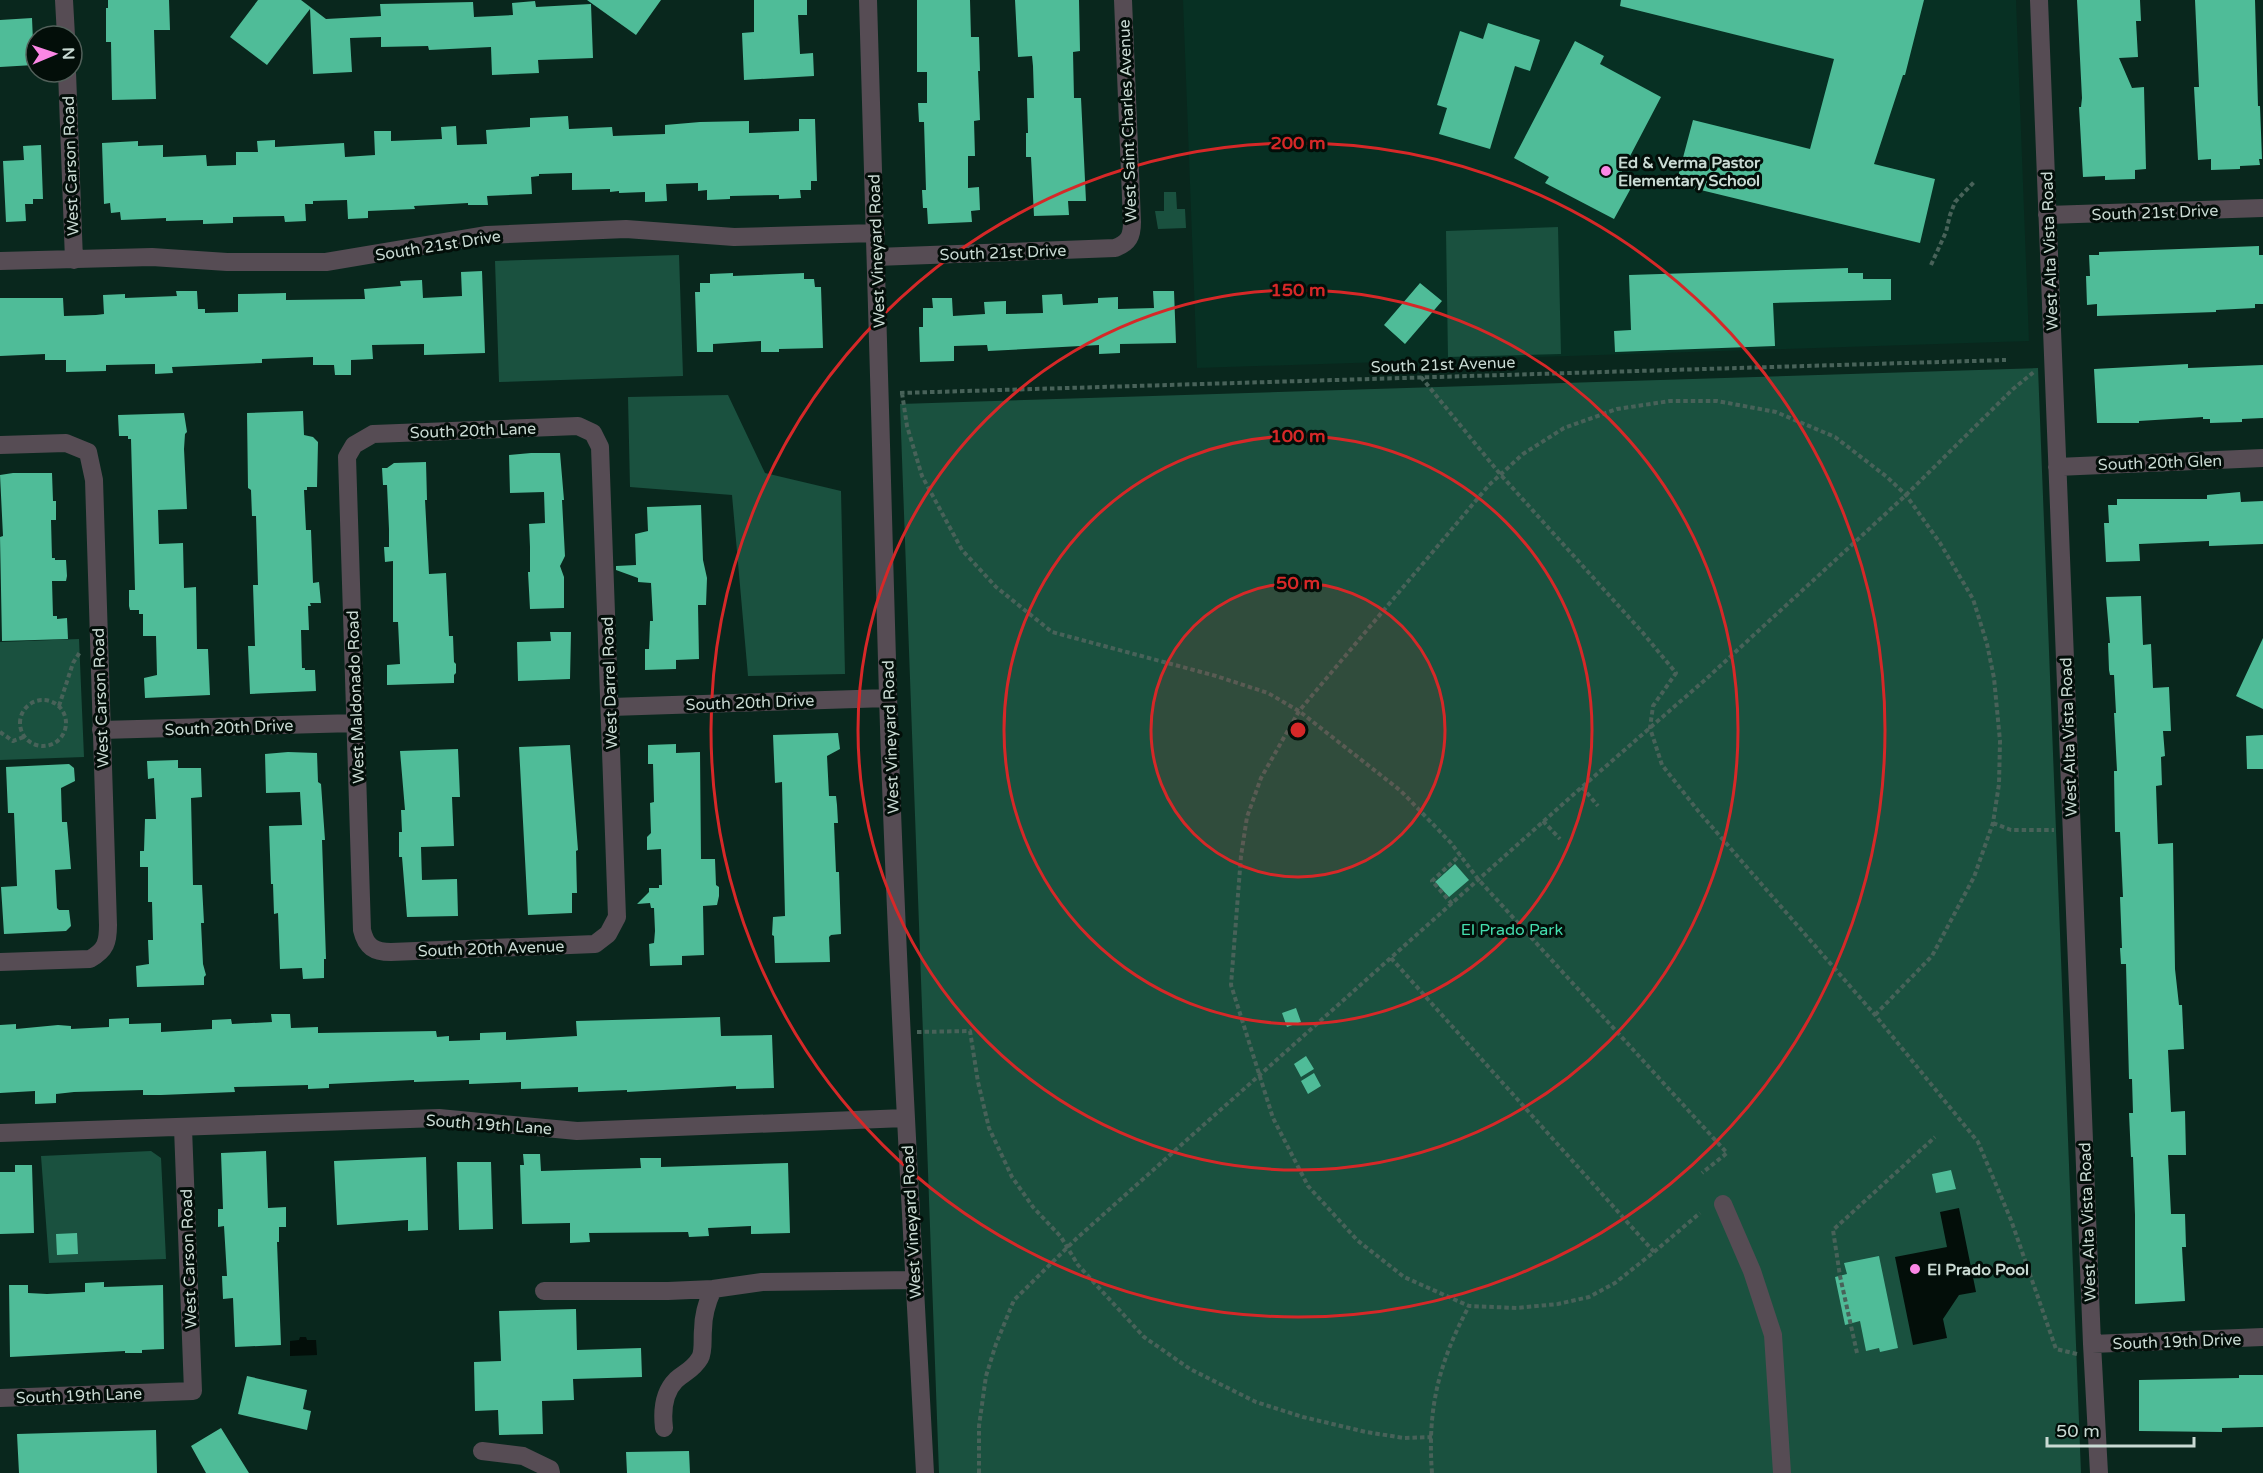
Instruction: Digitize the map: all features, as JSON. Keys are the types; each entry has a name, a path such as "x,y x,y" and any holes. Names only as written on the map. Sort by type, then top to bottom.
{"street":[{"path":"64,0 65,24"},
{"name":"West Vineyard Road","path":"868,0 888,698 905,1118 925,1473"},
{"name":"West Saint Charles Avenue","path":"1123,0 1132,222 1128,242"},
{"name":"West Alta Vista Road","path":"2039,0 2092,1350 2099,1473"},
{"name":"West Carson Road","path":"67,84 74,260"},
{"name":"South 21st Drive","path":"2047,215 2263,208"},
{"name":"South 21st Drive","path":"0,261 152,257 227,262 326,262 487,235 626,229 734,237 876,233"},
{"name":"South 21st Drive","path":"876,257 1115,248 1128,242"},
{"name":"South 20th Lane","path":"354,445 373,434 578,426 592,433"},
{"name":"West Darrel Road","path":"592,433 600,447 611,707 617,917 608,934"},
{"name":"West Carson Road","path":"0,445 66,443 88,452 94,480 108,944 100,954 90,959 0,962"},
{"name":"West Maldonado Road","path":"354,445 347,458 362,930 364,939 372,949"},
{"name":"South 20th Glen","path":"2057,467 2263,458"},
{"name":"South 20th Drive","path":"611,707 888,698"},
{"name":"South 20th Drive","path":"101,730 356,723"},
{"name":"South 20th Avenue","path":"372,949 391,952 595,944 608,934"},
{"name":"South 19th Lane","path":"0,1133 439,1118 578,1131 905,1118"},
{"name":"West Carson Road","path":"183,1128 193,1391"},
{"path":"1723,1204 1752,1271 1773,1335 1782,1473"},
{"path":"544,1292 713,1289 762,1282 914,1280"},
{"path":"664,1428 662,1411 668,1389 678,1378 689,1372 702,1356 706,1304 713,1289"},
{"name":"South 19th Drive","path":"2092,1350 2263,1337"},
{"name":"South 19th Lane","path":"0,1398 193,1391"},
{"path":"482,1450 523,1456 550,1469 551,1473"}],"path":[{"path":"1931,265 1940,249 1955,202 1974,182"},
{"path":"979,1473 979,1426 986,1376 1014,1300 1067,1247 1650,728 1906,495 2013,389 2053,355"},
{"name":"South 21st Avenue","path":"881,392 2006,360"},
{"path":"1420,376 1500,474 1676,673 1653,706 1650,728 1662,765 1699,812 1875,1015 1978,1142 2011,1220 2056,1349 2066,1353 2092,1350"},
{"path":"902,393 907,426 922,476 962,550 996,587 1052,632 1268,693 1299,711 1401,791 1726,1153 1701,1173"},
{"path":"1700,1213 1615,1282 1589,1297 1558,1304 1517,1308 1469,1306 1404,1277 1356,1240 1308,1186 1273,1118 1231,985 1241,856 1247,817 1261,778 1299,711 1500,474 1523,454 1564,428 1617,408 1670,401 1717,401 1776,412 1836,437 1906,495 1940,543 1973,599 1987,644 1994,678 2000,741 2000,784 1993,823 1974,877 1932,956 1875,1015"},
{"path":"59,707 73,663 81,651"},
{"path":"42,700 51,701 59,707 66,718 66,726 55,744 40,747 33,745 24,737 20,728 20,719 28,705 42,700"},
{"path":"0,732 13,741 24,737"},
{"path":"1582,787 1598,806"},
{"path":"1543,821 1560,839"},
{"path":"1993,823 2012,830 2072,831"},
{"path":"1452,904 1432,881 1460,855"},
{"path":"1391,958 1654,1252"},
{"path":"902,1032 970,1031 978,1082 989,1128 1012,1177 1033,1207 1067,1247 1078,1265 1144,1337 1190,1369 1256,1402 1303,1417 1366,1432 1404,1438 1433,1437"},
{"path":"1857,1353 1833,1230 1935,1137"},
{"path":"1432,1473 1432,1414 1438,1378 1454,1333 1469,1306"}],"shaded area":[{"name":"Ed & Verma Pastor Elementary School","path":"1183,0 2016,0 2029,341 1197,368"},
{"path":"1959,1208 1976,1292 1959,1295 1943,1319 1947,1338 1913,1345 1895,1257 1947,1247 1940,1212"},
{"path":"300,1337 316,1340 317,1355 290,1356 290,1341 299,1340"}],"green space":[{"path":"1164,192 1176,192 1177,209 1185,209 1186,228 1158,229 1155,211 1164,211"},
{"path":"1558,227 1561,354 1448,357 1446,231"},
{"path":"679,255 683,376 499,382 495,261"},
{"name":"El Prado Park","path":"2038,368 2081,1473 939,1473 900,404"},
{"path":"728,395 765,473 841,491 845,674 748,676 732,495 630,487 628,397"},
{"path":"79,639 84,757 0,760 0,642"},
{"path":"151,1151 161,1158 166,1259 49,1263 41,1156"}],"building":[{"path":"108,0 169,0 170,30 154,30 156,99 112,100 111,42 106,42"},
{"path":"258,0 301,0 326,19 381,16 380,4 473,2 474,17 513,15 512,3 535,1 536,7 591,4 593,58 538,60 539,73 492,75 491,47 429,50 428,46 381,47 381,37 350,38 352,72 313,74 310,9 267,65 230,37"},
{"path":"587,0 661,0 636,35"},
{"path":"754,0 807,0 807,15 798,15 800,54 813,53 814,76 744,80 742,33 754,32"},
{"path":"917,0 970,0 971,37 979,37 980,71 978,71 980,120 974,121 975,156 968,156 968,188 979,187 980,210 971,211 972,222 928,224 927,208 923,208 922,190 926,190 924,122 919,122 918,103 927,103 927,72 917,72"},
{"path":"1015,0 1079,0 1080,51 1073,52 1074,98 1081,98 1086,201 1068,201 1069,215 1034,216 1031,157 1026,157 1027,98 1034,98 1033,66 1032,56 1018,57"},
{"path":"1621,0 1924,0 1905,75 1903,75 1874,164 1935,179 1920,243 1676,184 1693,120 1810,149 1834,59 1620,6"},
{"path":"2077,0 2140,0 2141,21 2136,21 2138,57 2119,58 2132,88 2144,87 2146,169 2135,170 2135,179 2105,180 2105,176 2083,177"},
{"path":"2195,0 2255,0 2262,159 2259,159 2260,165 2240,166 2240,169 2211,170 2211,159 2198,160 2194,87 2199,87"},
{"path":"32,18 32,24 24,24 24,66 0,67 0,20"},
{"path":"1488,23 1540,40 1530,71 1515,66 1490,149 1439,134 1447,108 1437,105 1460,31 1483,39"},
{"path":"1575,41 1604,56 1600,64 1661,97 1617,181 1631,188 1614,219 1545,183 1549,177 1514,158"},
{"path":"568,116 569,129 612,127 613,136 665,134 665,125 700,122 749,121 749,133 799,131 799,119 815,119 817,181 811,181 811,190 800,190 801,198 779,199 779,195 730,196 730,199 707,200 707,190 698,191 698,183 666,184 667,201 645,202 645,192 619,193 619,191 610,192 610,189 572,190 572,173 539,174 539,176 531,177 532,194 487,196 488,205 468,205 468,203 414,206 415,209 368,211 368,218 348,219 347,200 313,201 313,204 305,204 306,221 285,222 284,216 233,217 233,223 203,224 203,220 166,221 166,218 121,220 120,212 111,213 110,203 104,204 102,143 138,141 138,146 163,145 163,157 206,155 207,166 236,165 236,152 258,152 257,141 275,140 275,147 344,143 345,157 375,155 374,131 391,131 391,141 442,139 441,127 456,126 457,145 487,144 486,130 530,127 530,118"},
{"path":"41,145 43,199 33,199 33,204 25,204 26,221 6,222 3,161 24,160 23,146"},
{"path":"2259,246 2259,255 2263,255 2263,304 2255,304 2255,308 2216,310 2216,312 2097,316 2097,304 2087,305 2086,276 2090,276 2089,255 2099,255 2099,252"},
{"path":"1848,268 1848,273 1863,273 1863,279 1891,279 1891,300 1773,303 1775,346 1615,352 1614,331 1631,330 1629,275"},
{"path":"482,271 485,353 424,355 424,344 372,345 373,359 351,360 351,375 335,375 334,365 313,365 313,357 262,359 262,363 172,367 173,373 155,374 155,364 106,365 106,371 66,372 66,360 45,360 45,354 0,356 0,298 63,298 64,316 96,315 104,314 103,295 125,294 125,298 177,296 176,291 197,291 198,309 205,309 205,313 238,312 238,294 286,293 286,300 365,299 364,289 401,286 400,281 422,280 423,298 462,296 461,272"},
{"path":"733,273 733,276 804,273 804,279 814,279 815,287 821,287 823,348 779,349 779,352 761,352 761,341 713,344 713,352 697,352 695,292 700,292 700,283 710,283 710,274"},
{"path":"1420,283 1442,301 1405,344 1384,325"},
{"path":"1153,291 1174,291 1176,343 1120,344 1120,353 1099,354 1099,345 988,351 987,345 954,346 954,361 920,362 919,327 923,327 923,308 933,308 932,298 952,298 953,316 985,314 984,302 1006,301 1006,314 1043,313 1042,295 1062,294 1063,305 1098,303 1098,298 1118,297 1118,309 1154,308"},
{"path":"2188,364 2188,368 2263,365 2263,418 2242,419 2242,422 2210,423 2210,419 2203,419 2203,417 2139,421 2139,423 2097,423 2094,369"},
{"path":"303,411 304,435 313,437 318,442 317,487 307,487 307,490 304,490 306,530 311,530 313,583 319,582 321,603 310,603 311,606 308,606 309,630 301,630 302,668 315,670 316,691 250,694 248,646 255,646 253,585 258,585 256,516 252,516 251,490 248,488 247,413"},
{"path":"184,413 187,432 184,449 187,509 158,510 159,544 183,543 184,588 196,587 197,649 208,649 210,695 145,698 144,678 157,675 156,636 143,636 143,614 139,614 139,610 130,610 129,606 129,590 135,590 131,439 128,439 128,436 119,436 118,415"},
{"path":"560,453 565,556 560,566 564,577 564,608 530,609 529,524 545,523 544,492 510,493 509,455"},
{"path":"426,462 427,500 425,500 429,574 446,573 449,636 453,636 456,673 454,683 387,685 387,665 400,664 398,622 393,622 393,561 385,562 384,547 389,547 389,529 387,485 383,485 382,468 387,468 394,463"},
{"path":"52,473 56,520 51,520 52,558 66,560 67,576 66,581 52,581 53,616 57,616 57,619 67,618 68,639 2,641 0,537 3,536 0,475"},
{"path":"2240,492 2241,502 2263,501 2263,544 2209,546 2209,541 2139,544 2140,561 2106,562 2104,523 2109,523 2108,505 2117,505 2117,499 2207,499 2207,495"},
{"path":"701,505 703,560 707,578 706,605 698,605 699,659 676,660 676,669 645,670 645,649 649,649 650,621 653,621 651,583 638,582 638,578 616,570 616,566 636,565 635,534 648,531 647,507"},
{"path":"2141,596 2143,645 2151,644 2153,688 2169,687 2171,731 2163,731 2165,756 2161,757 2162,785 2156,786 2158,844 2173,843 2175,969 2179,1005 2182,1005 2184,1049 2168,1050 2171,1112 2185,1111 2186,1155 2168,1155 2171,1214 2185,1214 2186,1247 2182,1247 2185,1301 2135,1304 2135,1215 2129,1113 2133,1113 2132,1079 2129,1079 2126,964 2121,964 2120,948 2122,948 2120,897 2123,897 2120,832 2115,832 2114,771 2117,771 2114,713 2116,713 2114,675 2110,675 2109,670 2108,643 2110,643 2106,597"},
{"path":"550,632 571,632 570,679 518,681 517,642 551,641"},
{"path":"2263,638 2263,709 2236,696"},
{"path":"838,733 840,749 827,756 829,796 836,796 837,805 838,823 834,823 836,872 839,872 841,934 829,937 830,962 775,963 773,917 785,916 782,782 775,783 773,735"},
{"path":"2263,735 2263,769 2247,769 2246,736"},
{"path":"676,744 676,753 700,752 701,859 715,859 716,885 719,887 719,896 717,905 703,906 704,955 682,956 682,965 650,966 649,944 654,943 655,931 654,908 651,908 650,903 637,904 649,892 649,888 659,888 659,885 662,885 661,849 647,850 647,837 651,833 650,803 654,802 653,764 648,764 648,745"},
{"path":"570,745 578,850 576,851 577,893 572,893 572,913 528,915 519,747"},
{"path":"458,749 460,797 452,797 454,846 421,847 422,880 457,879 458,916 407,917 402,857 399,857 399,832 402,832 401,810 405,810 400,751"},
{"path":"317,753 325,840 322,840 326,959 324,959 324,978 303,979 302,968 280,969 278,913 274,914 273,884 271,884 269,826 302,825 300,792 266,793 265,754"},
{"path":"178,760 178,768 201,768 202,797 191,798 193,885 202,885 204,923 201,923 203,964 206,975 204,985 137,987 136,966 149,964 148,940 153,940 152,902 148,902 148,867 140,867 140,851 144,851 145,819 156,819 154,778 148,779 147,761"},
{"path":"69,764 74,768 75,781 61,788 62,822 67,822 71,869 55,870 57,908 69,910 71,926 66,931 4,934 1,887 17,886 14,813 8,813 6,767"},
{"path":"1455,864 1469,880 1449,897 1435,882"},
{"path":"1296,1008 1301,1022 1287,1027 1282,1013"},
{"path":"271,1014 290,1014 291,1028 318,1027 318,1033 436,1031 437,1037 449,1036 449,1041 480,1040 480,1033 506,1032 506,1040 577,1036 576,1021 720,1017 721,1036 772,1035 774,1088 736,1089 736,1086 627,1092 627,1090 578,1092 578,1087 521,1089 521,1082 469,1084 469,1080 414,1082 414,1080 329,1084 329,1088 308,1089 308,1085 234,1087 235,1092 161,1095 143,1095 143,1090 74,1092 56,1094 56,1103 35,1104 35,1091 0,1093 0,1025 16,1024 16,1029 58,1025 71,1026 71,1029 109,1027 109,1019 129,1018 129,1024 161,1023 161,1032 212,1029 212,1020 231,1019 232,1024 272,1022"},
{"path":"1306,1056 1314,1069 1301,1077 1294,1064"},
{"path":"1314,1073 1321,1086 1308,1094 1301,1081"},
{"path":"266,1151 268,1208 286,1207 286,1227 279,1227 279,1242 277,1242 281,1345 235,1347 233,1298 223,1299 222,1276 227,1276 224,1226 218,1227 218,1209 223,1209 221,1153"},
{"path":"523,1154 540,1154 541,1171 641,1168 640,1158 661,1158 661,1167 788,1163 790,1233 751,1234 751,1226 708,1228 709,1236 689,1237 688,1232 589,1233 590,1242 570,1243 570,1223 522,1224 520,1165 524,1165"},
{"path":"426,1157 428,1230 408,1231 408,1220 337,1225 334,1161"},
{"path":"457,1162 491,1162 493,1229 459,1230"},
{"path":"15,1165 32,1165 34,1233 0,1234 0,1172 15,1172"},
{"path":"1951,1170 1956,1189 1936,1193 1932,1174"},
{"path":"77,1233 78,1254 57,1255 56,1234"},
{"path":"1879,1256 1898,1348 1880,1352 1879,1348 1866,1351 1860,1321 1845,1325 1835,1277 1847,1274 1844,1263"},
{"path":"104,1282 104,1287 163,1285 164,1349 142,1350 142,1353 125,1353 125,1351 10,1357 9,1285 28,1285 28,1293 47,1294 85,1292 85,1283"},
{"path":"576,1309 577,1350 641,1348 642,1377 573,1379 574,1400 542,1401 543,1434 499,1435 498,1410 475,1411 474,1362 501,1361 499,1311"},
{"path":"2239,1375 2263,1375 2263,1427 2222,1428 2222,1432 2139,1431 2139,1380 2239,1378"},
{"path":"247,1376 307,1390 303,1409 311,1411 307,1430 238,1414"},
{"path":"221,1428 249,1473 206,1473 191,1446"},
{"path":"156,1430 157,1473 19,1473 17,1434"},
{"path":"689,1451 690,1473 627,1473 626,1452"}],"place":[{"name":"Ed & Verma Pastor Elementary School","path":"1606,171"},
{"name":"El Prado Pool","path":"1915,1269"}]}
